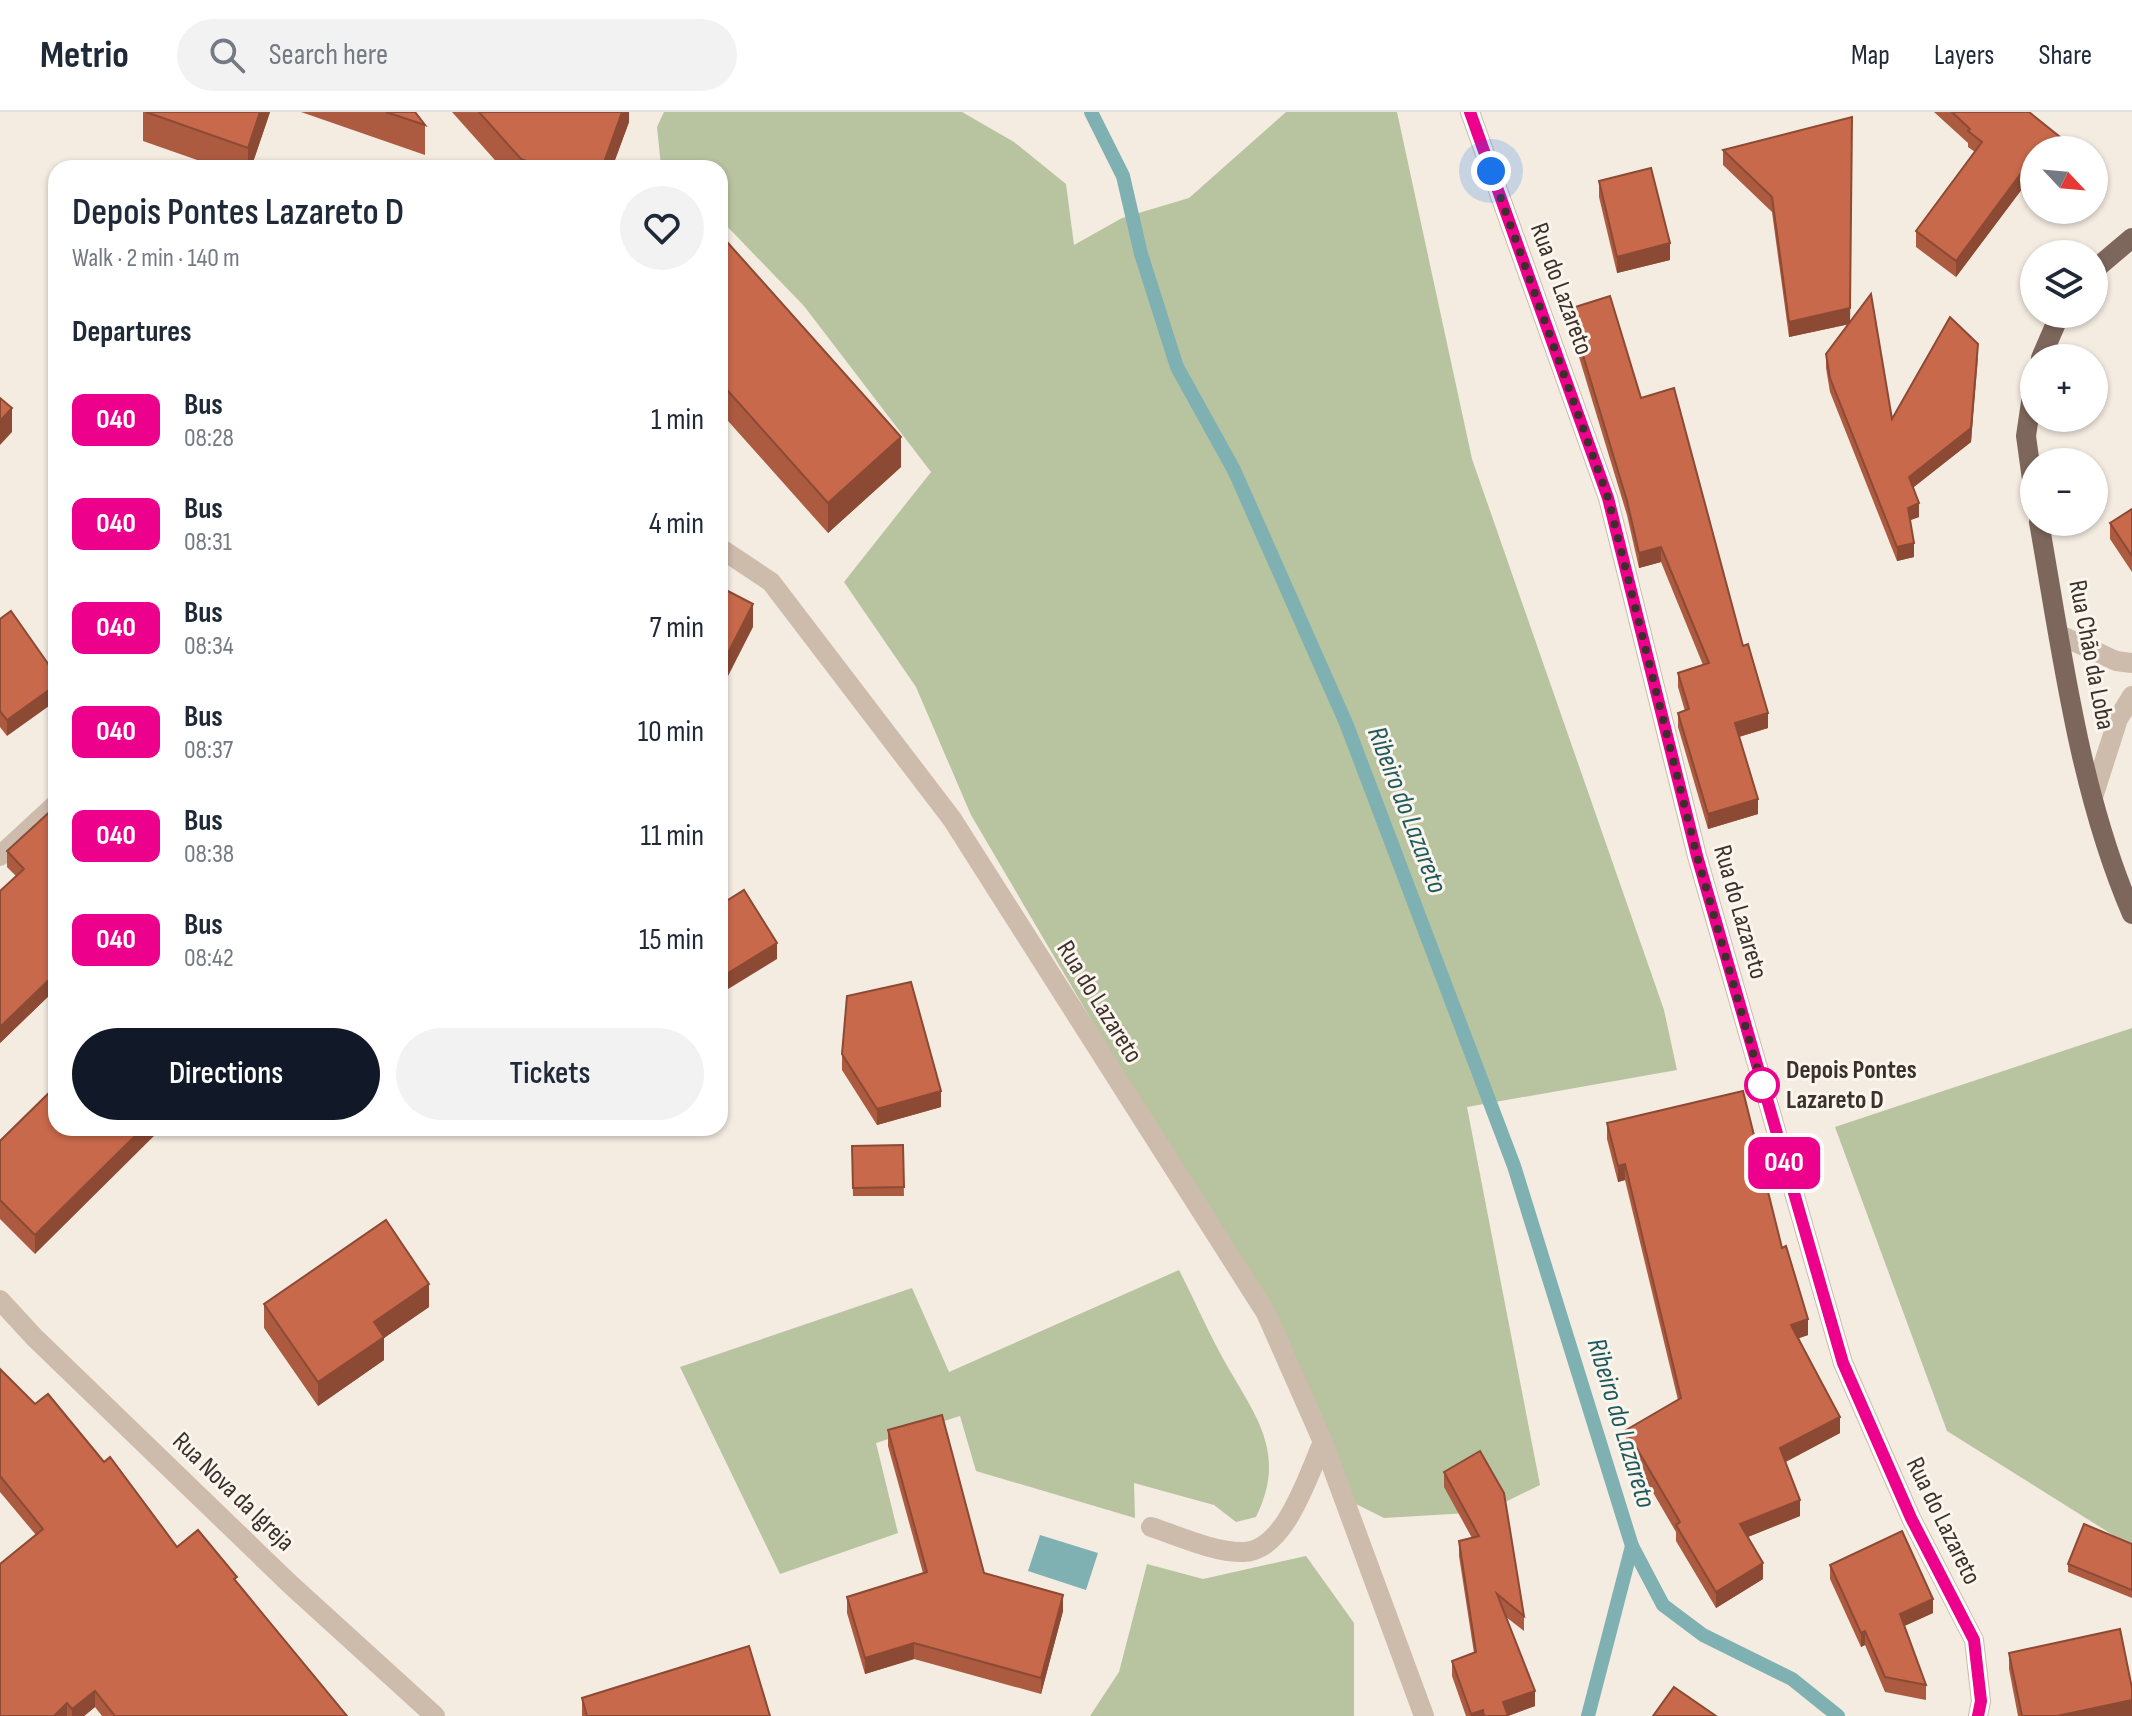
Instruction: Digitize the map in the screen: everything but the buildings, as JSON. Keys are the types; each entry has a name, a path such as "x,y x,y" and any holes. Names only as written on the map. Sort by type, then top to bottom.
{"main road":[{"path":"2108,258 2132,238"},
{"name":"Rua Chão da Loba","path":"2042,536 2093,797 2115,874 2132,914"}],"street":[{"name":"Rua do Lazareto","path":"1470,112 1608,498 1697,856 1843,1363 1911,1518 1974,1640 1981,1701 1978,1716"},
{"name":"Rua do Lazareto","path":"728,553 771,582 952,819 1266,1313 1323,1442 1424,1716"},
{"path":"2060,635 2116,661 2132,663"},
{"path":"2093,797 2118,719 2132,696"},
{"path":"0,856 48,811"},
{"name":"Rua Nova da Igreja","path":"0,1300 34,1337 291,1585 435,1716"},
{"path":"1151,1527 1243,1552 1266,1545 1286,1524 1323,1442"}],"green space":[{"path":"664,112 962,112 1014,142 1066,184 1074,245 1122,218 1189,198 1286,112 1397,112 1472,459 1664,1010 1677,1070 1467,1107 1540,1485 1485,1512 1384,1518 1348,1500 1264,1314 971,815 916,687 844,582 931,472 804,306 728,227 728,160 660,160 657,127"},
{"path":"2132,1028 2132,1547 1947,1431 1835,1127"},
{"path":"1179,1270 1264,1437 1269,1474 1256,1517 1236,1522 1214,1505 1134,1483 1135,1518 976,1471 960,1416 876,1443 898,1533 780,1574 680,1367 912,1288 949,1372"},
{"path":"1306,1556 1354,1623 1354,1716 1090,1716 1119,1672 1147,1564 1203,1579"}],"water":[{"path":"1040,1535 1098,1553 1086,1590 1028,1571"}],"waterway":[{"name":"Ribeiro do Lazareto","path":"1091,112 1123,176 1141,254 1177,367 1234,470 1346,723 1514,1166 1632,1546 1588,1716"},
{"name":"Ribeiro do Lazareto","path":"1632,1546 1663,1605 1703,1635 1792,1679 1838,1716"}],"bus line":[{"name":"040","path":"1470,112 1608,498 1697,856 1843,1363 1911,1518 1974,1640 1981,1701 1978,1716"}],"place":[{"name":"Depois Pontes Lazareto D","path":"1762,1085"}],"route":[{"path":"1491,171 1608,498 1697,856 1764,1092 1762,1085"}]}
